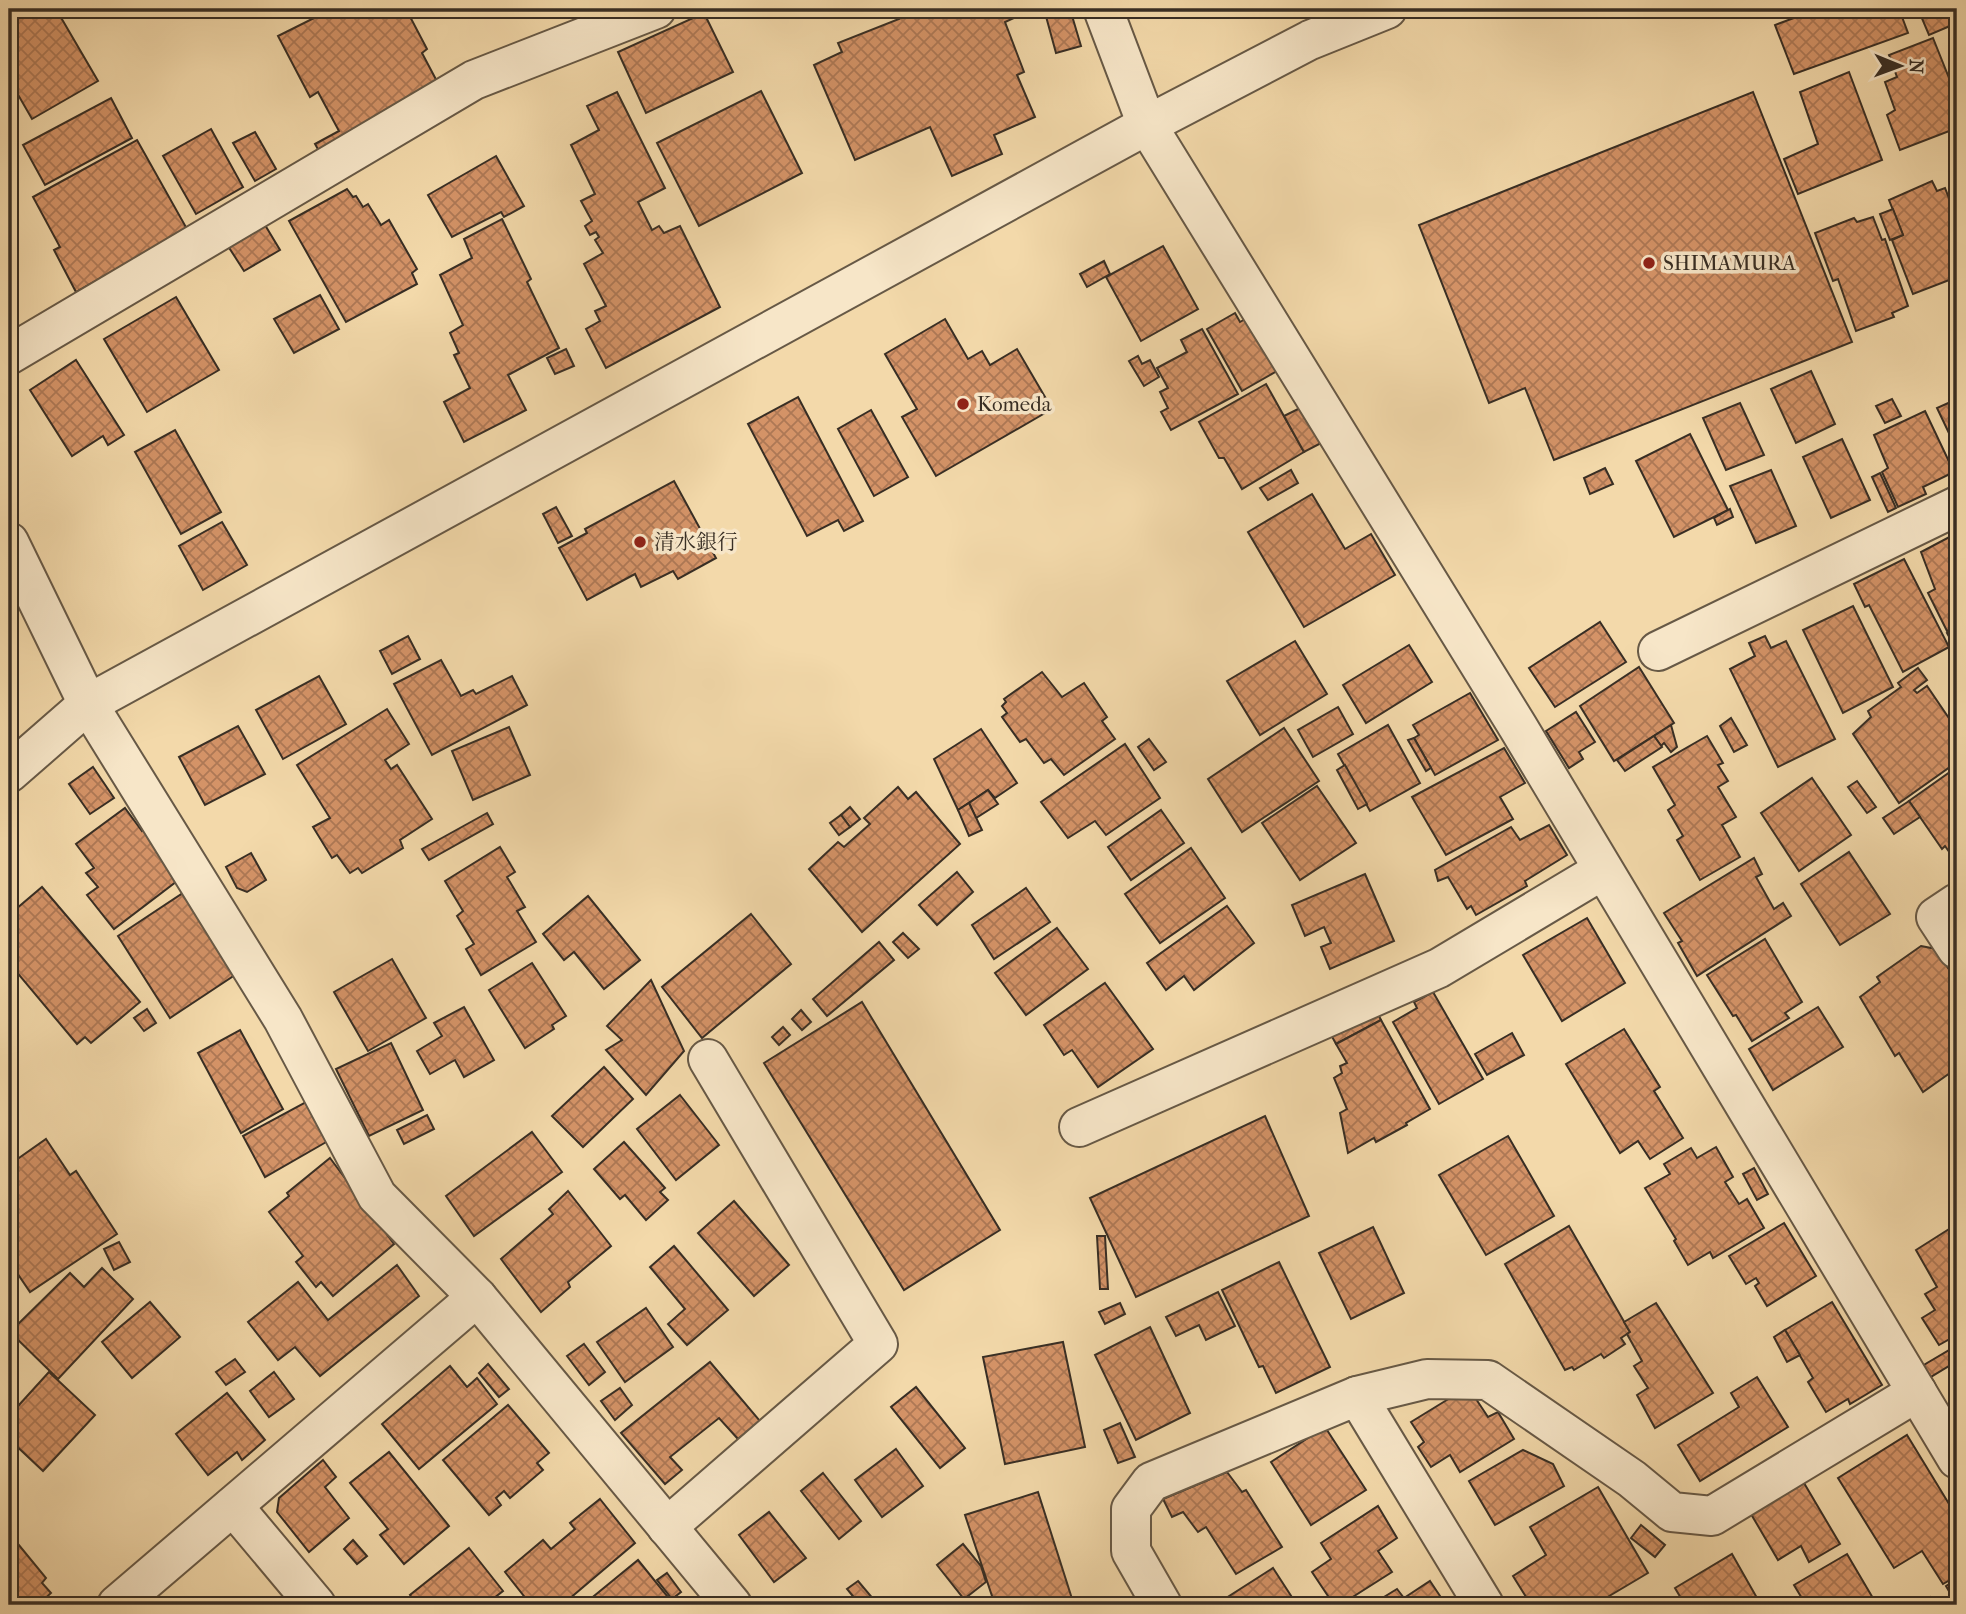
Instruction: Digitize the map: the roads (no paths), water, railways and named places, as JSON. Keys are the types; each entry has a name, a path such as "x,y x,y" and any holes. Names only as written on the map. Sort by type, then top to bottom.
{"street":[{"path":"9,355 474,80 656,9"},
{"path":"1103,9 1147,125 1603,870 1957,1459"},
{"path":"9,773 88,704 1147,125 1310,40 1387,9"},
{"path":"1658,651 1957,506"},
{"path":"9,542 88,704 282,1019 377,1196 477,1297 732,1605"},
{"path":"1079,1127 1439,968 1603,870"},
{"path":"1957,902 1936,917 1957,949"},
{"path":"667,1527 878,1344 708,1059"},
{"path":"117,1605 477,1297"},
{"path":"1162,1605 1130,1551 1131,1509 1151,1482 1357,1396 1427,1379 1488,1380 1632,1479 1672,1512 1712,1516 1917,1392"},
{"path":"1357,1396 1485,1605"},
{"path":"233,1506 316,1605"}],"place":[{"name":"SHIMAMURA","path":"1649,263"},
{"name":"Komeda","path":"963,404"},
{"name":"清水銀行","path":"640,542"}]}
